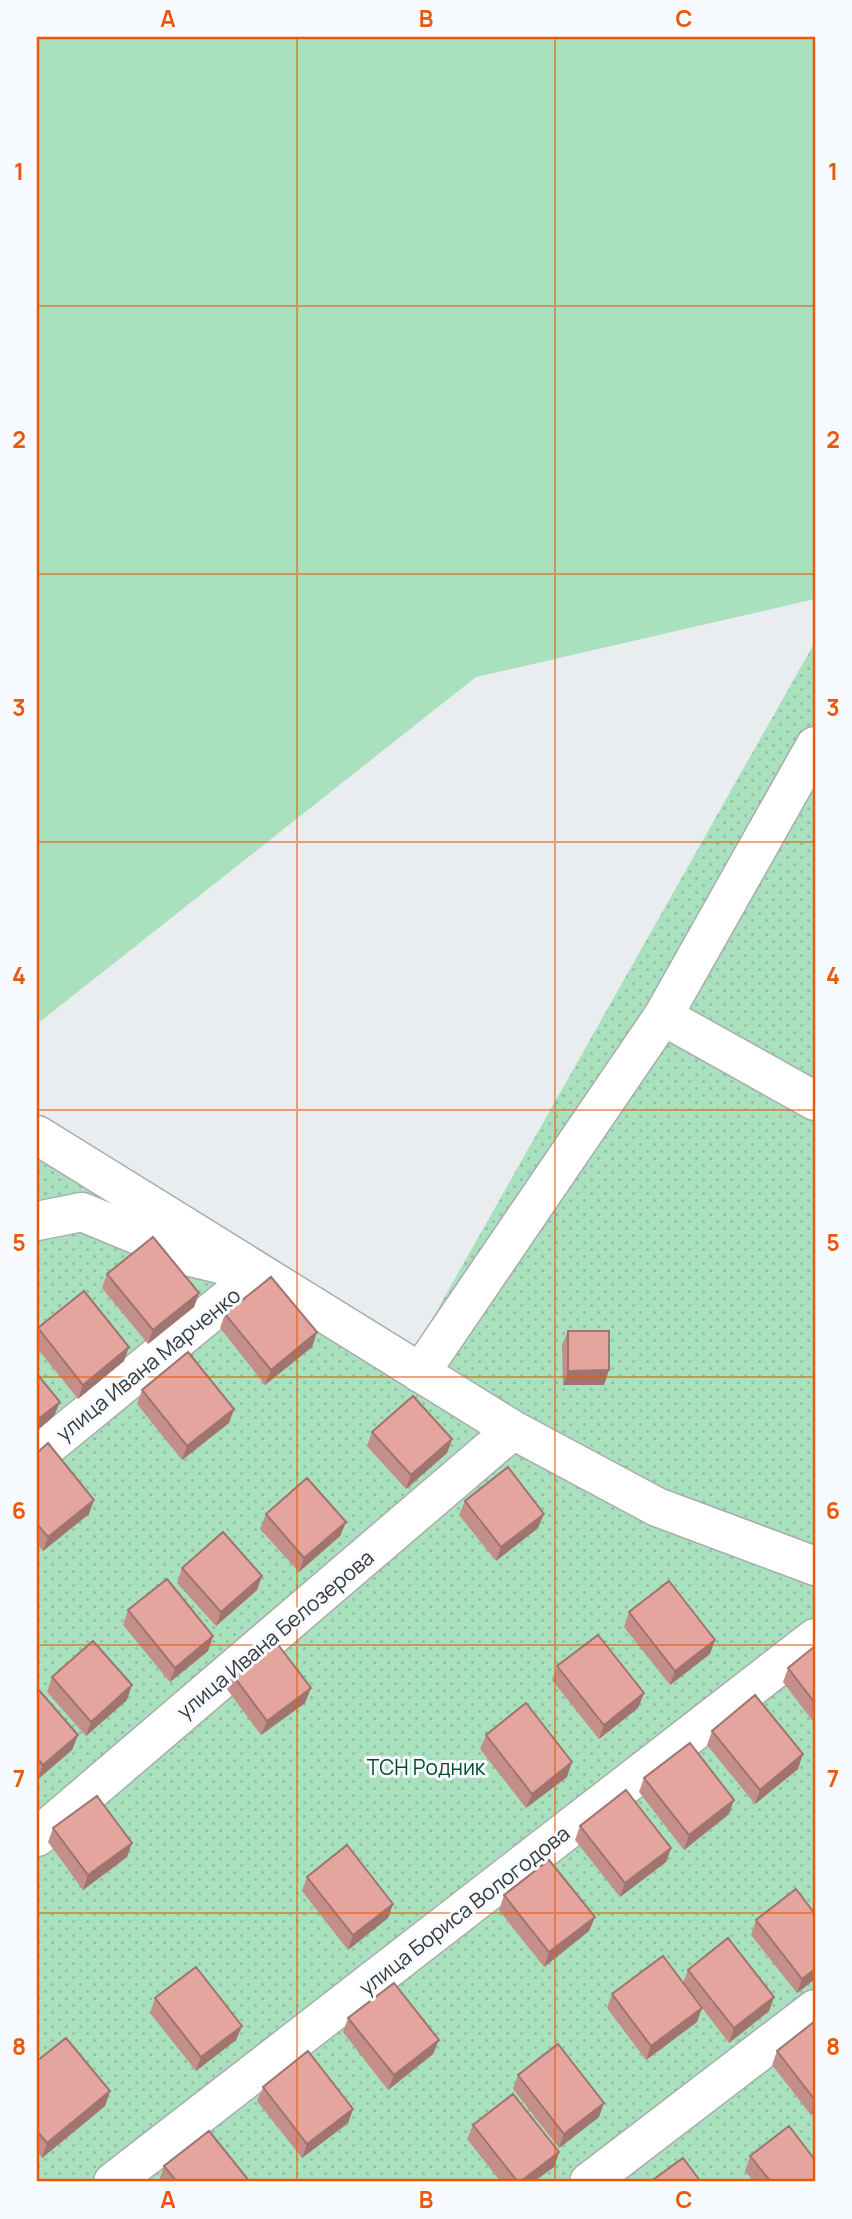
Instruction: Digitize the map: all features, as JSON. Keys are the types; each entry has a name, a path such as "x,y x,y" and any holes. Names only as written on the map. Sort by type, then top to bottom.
{"street":[{"path":"420,1373 663,1016 815,746"},
{"path":"663,1016 815,1101"},
{"path":"37,1135 513,1430 657,1507 815,1566"},
{"path":"37,1221 82,1212 191,1257 259,1273"},
{"name":"улица Ивана Марченко","path":"37,1455 259,1273"},
{"name":"улица Ивана Белозерова","path":"37,1837 513,1430"},
{"name":"улица Бориса Вологодова","path":"113,2182 815,1638"},
{"path":"589,2182 815,2009"}],"green space":[{"path":"37,37 815,37 815,599 476,677 37,1024"},
{"name":"ТСН Родник","path":"815,642 815,2182 37,2182 37,1116 43,1115 414,1351"}],"building":[{"path":"153,1237 199,1293 153,1330 107,1274"},
{"path":"271,1277 317,1332 271,1370 225,1314"},
{"path":"84,1291 129,1347 83,1385 38,1328"},
{"path":"568,1331 609,1331 609,1370 568,1371"},
{"path":"188,1352 234,1409 187,1446 142,1390"},
{"path":"37,1374 60,1402 37,1420"},
{"path":"413,1396 452,1439 411,1475 372,1432"},
{"path":"48,1443 94,1500 48,1537 37,1524 37,1453"},
{"path":"508,1467 544,1514 501,1547 465,1501"},
{"path":"307,1478 346,1522 304,1558 266,1514"},
{"path":"223,1532 262,1576 221,1612 182,1568"},
{"path":"167,1579 213,1636 175,1668 128,1610"},
{"path":"669,1581 715,1640 675,1671 629,1612"},
{"path":"598,1635 644,1693 604,1725 557,1666"},
{"path":"93,1641 132,1685 91,1722 52,1677"},
{"path":"276,1642 311,1688 267,1721 232,1674"},
{"path":"815,1646 815,1703 788,1668"},
{"path":"37,1688 78,1735 43,1765 37,1758"},
{"path":"755,1695 803,1754 760,1790 712,1731"},
{"path":"526,1703 572,1762 532,1794 486,1735"},
{"path":"690,1743 734,1800 689,1835 644,1778"},
{"path":"626,1790 671,1848 625,1883 580,1826"},
{"path":"97,1796 132,1843 88,1875 53,1828"},
{"path":"347,1845 393,1904 353,1935 307,1877"},
{"path":"549,1860 595,1917 549,1952 504,1895"},
{"path":"796,1889 815,1914 815,1969 802,1979 756,1920"},
{"path":"728,1938 774,1997 734,2028 688,1970"},
{"path":"663,1956 702,2008 651,2046 612,1994"},
{"path":"196,1967 242,2026 201,2057 155,1998"},
{"path":"394,1983 439,2040 394,2075 348,2018"},
{"path":"815,2021 815,2100 777,2051"},
{"path":"66,2038 110,2091 47,2143 37,2131 37,2061"},
{"path":"558,2044 604,2103 564,2134 518,2075"},
{"path":"308,2051 353,2109 307,2144 263,2087"},
{"path":"513,2094 559,2152 520,2182 473,2125"},
{"path":"789,2126 815,2160 815,2182 771,2182 750,2156"},
{"path":"209,2131 250,2182 177,2182 164,2166"},
{"path":"683,2158 701,2182 650,2182"}]}
